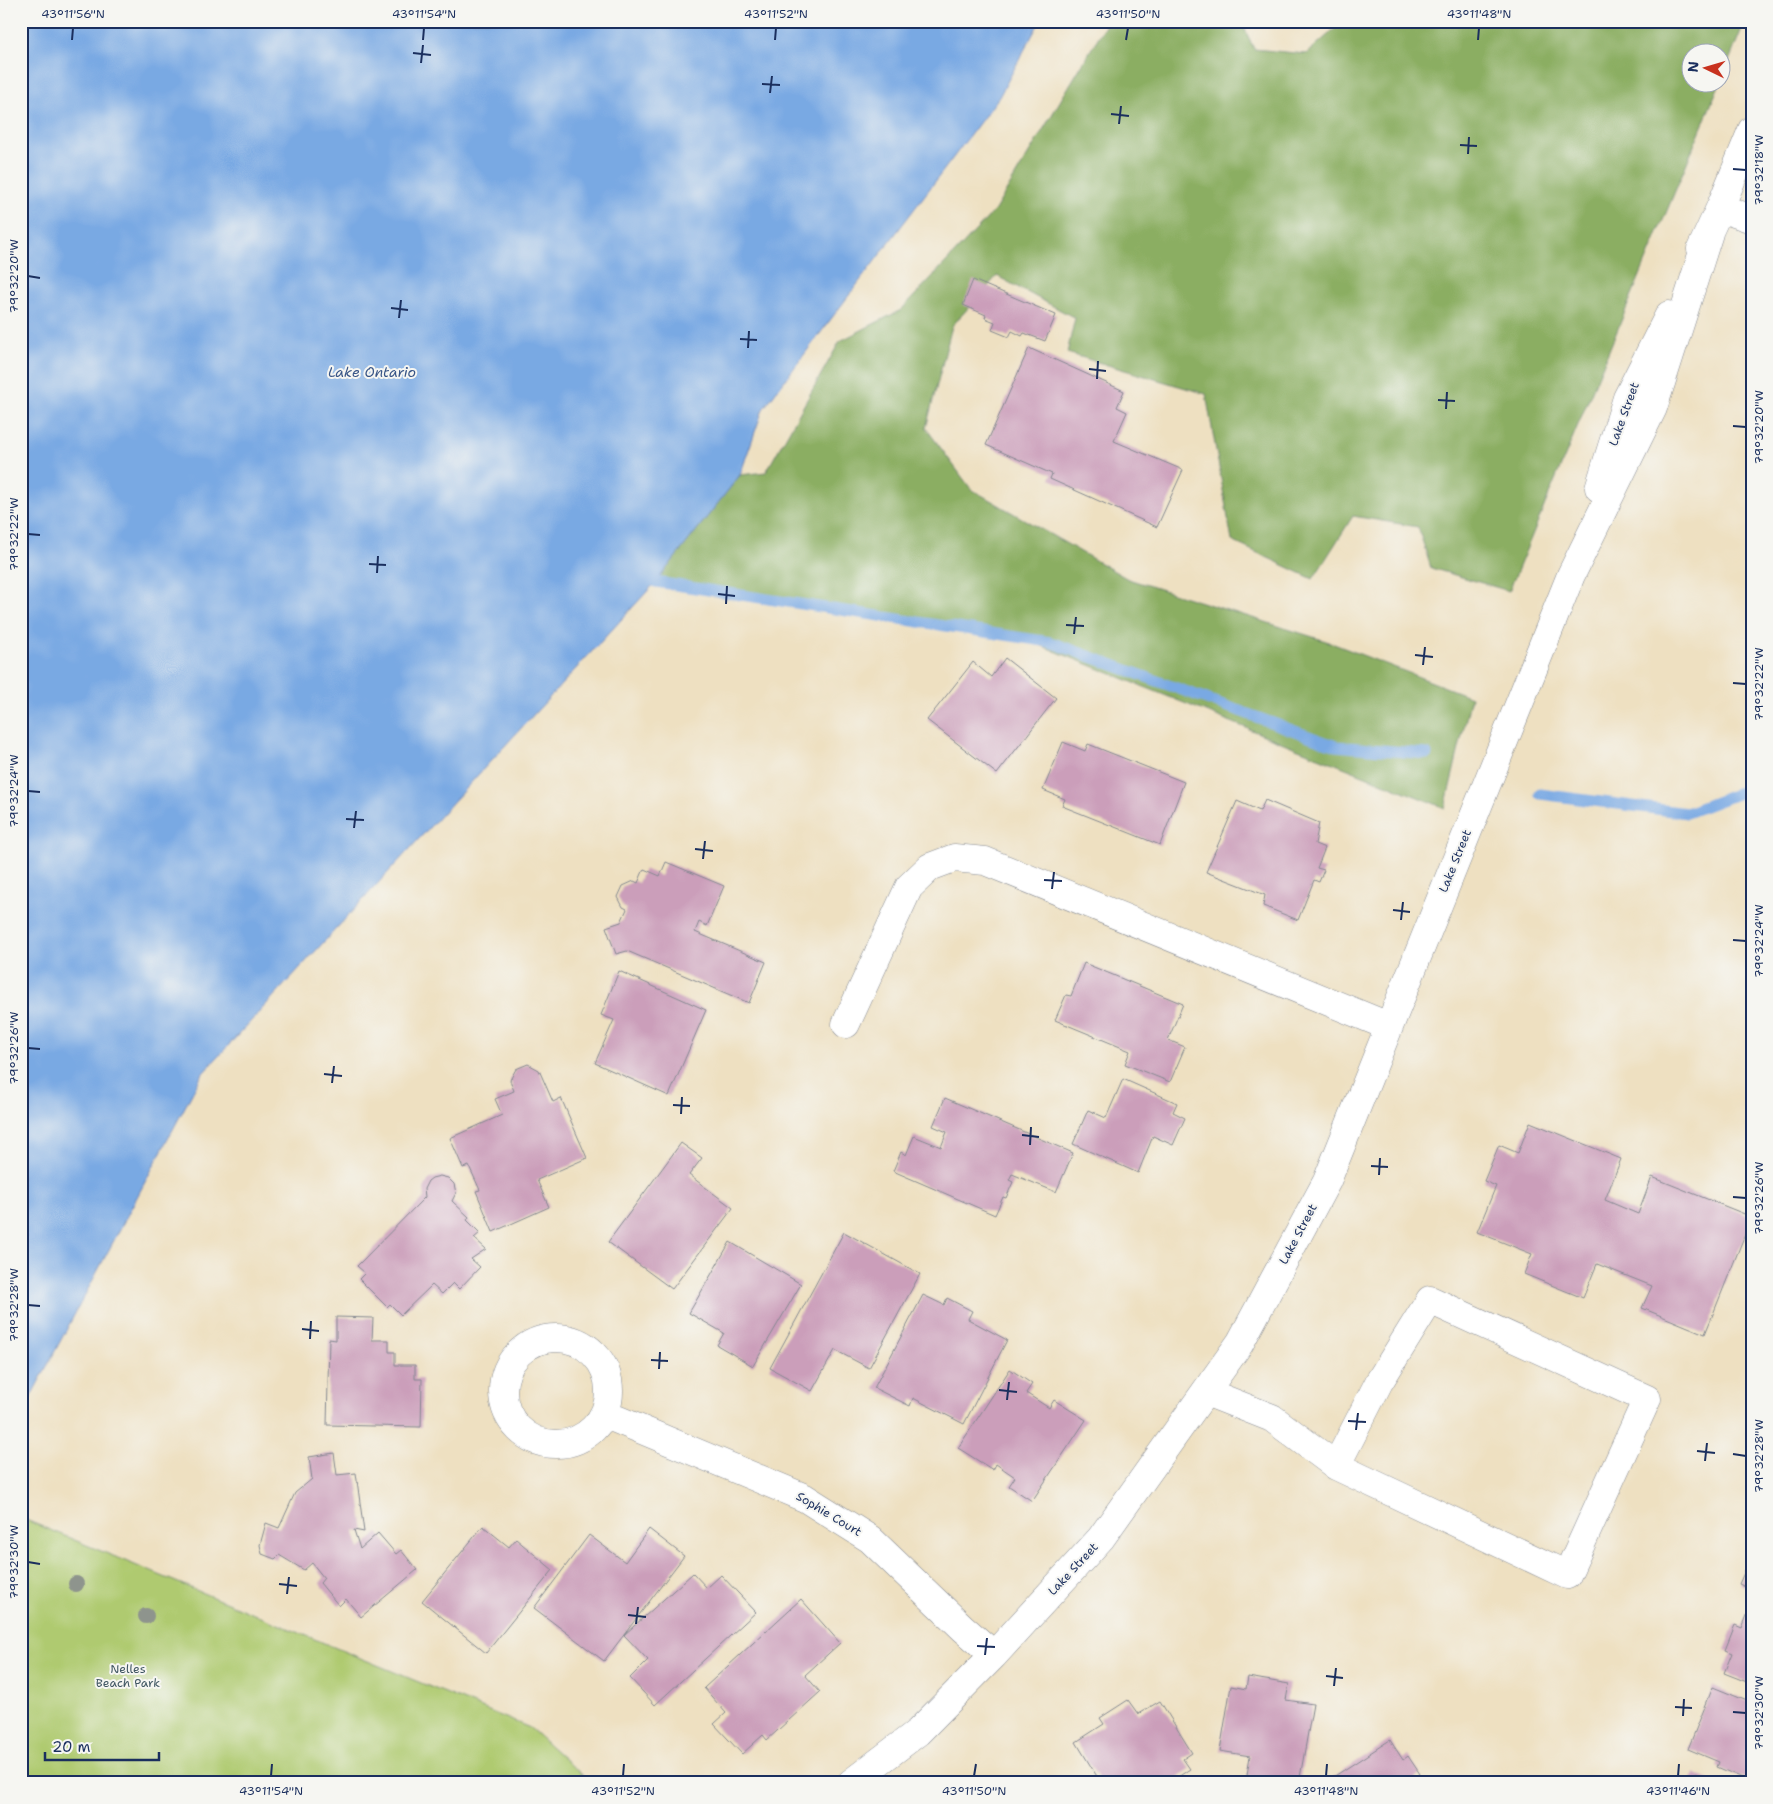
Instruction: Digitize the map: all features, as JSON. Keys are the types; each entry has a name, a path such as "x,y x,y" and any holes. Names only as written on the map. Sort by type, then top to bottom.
{"street":[{"name":"Lake Street","path":"851,1783 918,1732 994,1654 1101,1538 1240,1343 1327,1181 1571,575 1653,408 1709,233 1752,130"},
{"path":"1720,208 1752,219"},
{"path":"846,1024 910,887 930,867 954,858 985,861 1388,1026"},
{"path":"1206,1392 1272,1418 1336,1466 1567,1575 1647,1399 1430,1300 1379,1382 1336,1466"},
{"name":"Sophie Court","path":"604,1414 805,1498 870,1539 963,1628 994,1654"}],"green space":[{"path":"1108,21 1241,21 1254,49 1306,54 1344,21 1745,21 1730,58 1730,42 1680,42 1680,92 1716,92 1509,591 1431,568 1418,527 1353,516 1313,579 1232,541 1206,394 1067,353 1075,318 997,276 952,326 926,428 971,489 1128,579 1326,641 1471,697 1445,808 1020,637 656,582 740,475 766,472 840,341 901,310 995,210"},
{"name":"Nelles Beach Park","path":"21,1518 530,1728 591,1783 21,1783"}],"water":[{"name":"Lake Ontario","path":"21,21 1040,21 999,97 763,409 740,475 656,582 203,1073 21,1415"}],"building":[{"path":"973,280 1056,315 1045,341 1024,333 1022,336 1012,331 1009,337 992,330 995,322 985,318 986,315 963,305"},
{"path":"1029,348 1124,391 1117,407 1127,412 1114,441 1183,470 1157,527 1050,479 1052,474 986,445"},
{"path":"1005,658 1056,698 997,774 927,720 973,662 991,677"},
{"path":"1063,742 1085,751 1088,744 1184,782 1160,845 1062,806 1065,799 1043,790"},
{"path":"1265,800 1319,823 1315,844 1325,848 1317,868 1324,870 1319,882 1314,880 1298,920 1263,906 1265,895 1206,872 1237,801 1260,811"},
{"path":"666,862 724,886 707,926 699,922 695,932 766,962 749,1003 627,951 616,954 606,927 621,922 627,909 623,907 618,897 623,886 634,881 638,883 644,869 660,876"},
{"path":"1084,963 1183,1004 1168,1040 1185,1047 1170,1082 1125,1064 1130,1051 1055,1020 1066,995 1071,996"},
{"path":"619,971 706,1010 669,1096 595,1063 614,1020 601,1015"},
{"path":"528,1064 539,1070 553,1102 561,1098 587,1158 537,1180 549,1207 493,1232 476,1191 480,1190 469,1166 463,1168 450,1138 502,1115 495,1099 514,1091 510,1080 516,1069"},
{"path":"1123,1079 1177,1103 1173,1112 1185,1118 1173,1145 1153,1136 1138,1173 1073,1144 1088,1110 1106,1118"},
{"path":"945,1098 1073,1153 1056,1192 1012,1174 1009,1180 1013,1182 1006,1198 1003,1197 995,1215 893,1171 901,1152 906,1155 914,1136 941,1147 947,1132 933,1126"},
{"path":"1530,1122 1621,1159 1605,1200 1638,1214 1652,1177 1752,1217 1705,1334 1642,1308 1652,1286 1597,1264 1583,1298 1524,1274 1532,1254 1477,1232 1496,1186 1484,1181 1499,1145 1518,1153"},
{"path":"681,1143 702,1158 689,1175 733,1208 672,1289 608,1242"},
{"path":"440,1176 448,1178 454,1184 456,1193 452,1201 469,1217 467,1220 480,1233 474,1238 486,1249 471,1259 480,1267 459,1289 453,1283 442,1294 432,1285 401,1315 390,1304 387,1307 359,1279 365,1273 357,1266 425,1197 424,1189 428,1181"},
{"path":"844,1232 920,1274 869,1368 835,1350 812,1391 770,1368"},
{"path":"730,1242 801,1284 753,1366 717,1345 724,1333 689,1313"},
{"path":"923,1295 944,1305 947,1298 972,1311 968,1319 1007,1340 964,1424 913,1398 910,1406 874,1388"},
{"path":"336,1317 373,1318 372,1340 389,1340 389,1352 395,1352 395,1365 415,1365 415,1379 422,1379 421,1427 327,1425 329,1339 336,1340"},
{"path":"1010,1369 1032,1384 1026,1393 1049,1408 1054,1400 1086,1420 1032,1501 1009,1486 1015,1477 996,1464 993,1470 958,1448"},
{"path":"334,1453 337,1475 356,1473 364,1532 354,1530 360,1549 378,1533 396,1554 401,1550 417,1570 361,1617 346,1599 339,1606 320,1583 324,1578 312,1563 304,1570 279,1555 275,1559 262,1554 260,1545 266,1523 279,1528 295,1493 312,1479 309,1457"},
{"path":"483,1526 509,1547 516,1539 553,1570 486,1653 422,1601"},
{"path":"649,1529 684,1556 604,1661 534,1608 589,1535 625,1562"},
{"path":"1752,1555 1752,1590 1739,1584"},
{"path":"693,1573 707,1588 721,1575 756,1612 655,1705 630,1678 648,1660 624,1635"},
{"path":"801,1599 840,1643 805,1675 820,1692 767,1740 763,1735 742,1754 714,1724 726,1713 704,1688"},
{"path":"1748,1613 1752,1614 1752,1684 1724,1673 1732,1653 1725,1650 1735,1625 1742,1628"},
{"path":"1248,1677 1289,1684 1286,1700 1313,1704 1299,1783 1247,1775 1250,1756 1220,1751 1231,1686 1246,1689"},
{"path":"1713,1687 1752,1703 1752,1782 1717,1767 1719,1762 1688,1749"},
{"path":"1128,1700 1138,1714 1160,1701 1192,1753 1183,1759 1190,1769 1169,1783 1101,1783 1076,1742 1104,1724 1100,1718"},
{"path":"1390,1740 1403,1760 1408,1756 1420,1774 1415,1778 1418,1783 1324,1783"},
{"path":"1694,1773 1717,1783 1690,1783"}],"waterway":[{"path":"656,582 1050,642 1336,746 1427,754"},
{"path":"1540,794 1687,813 1752,788"}]}
